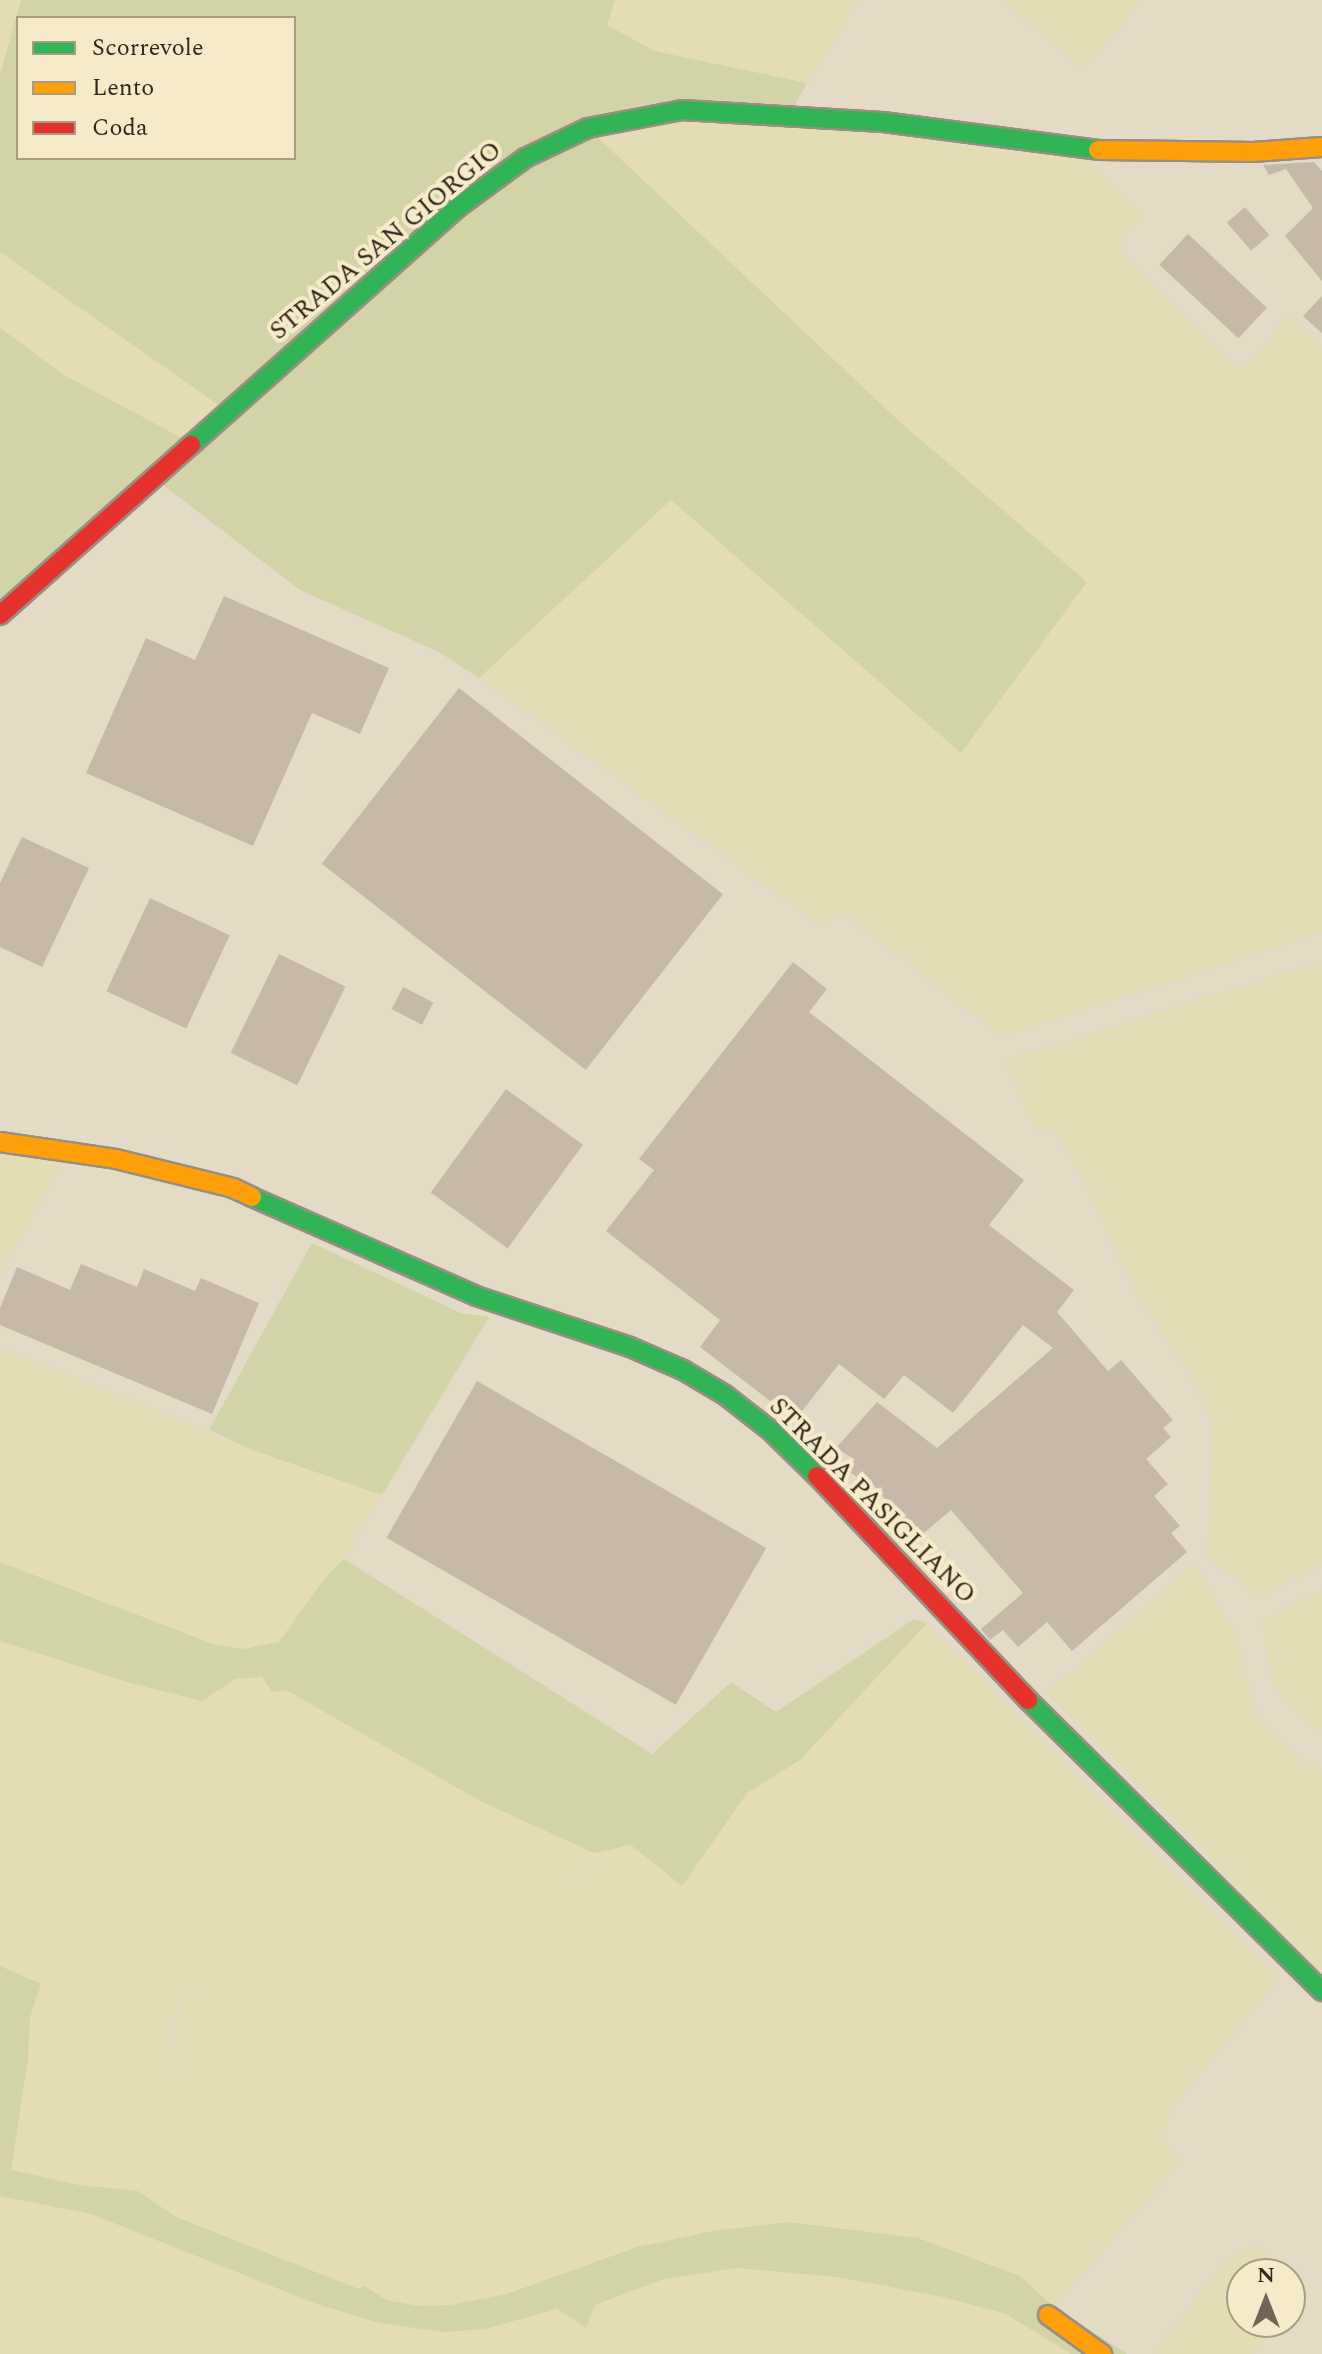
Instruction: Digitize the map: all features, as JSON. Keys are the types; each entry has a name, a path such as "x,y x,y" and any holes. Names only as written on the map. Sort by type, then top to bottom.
{"street":[{"name":"STRADA SAN GIORGIO","path":"0,615 457,208 525,158 588,128 682,110 883,122 1089,150 1253,152 1322,147"},
{"name":"STRADA PASIGLIANO","path":"0,1142 116,1159 233,1188 476,1296 630,1347 683,1370 725,1395 771,1431 813,1471 1033,1705 1322,1991"},
{"path":"1048,2315 1102,2354"}],"shaded area":[{"path":"0,0 21,0 16,16 0,75"},
{"path":"615,0 858,0 807,83 654,51 606,25"},
{"path":"1001,0 1142,0 1084,68"},
{"path":"693,114 854,128 996,151 1081,154 1143,216 1117,246 1242,371 1289,316 1322,349 1322,932 1002,1036 840,910 825,928 479,678 671,500 961,753 1087,583 900,422 591,131"},
{"path":"0,252 220,406 182,438 64,375 0,328"},
{"path":"1322,961 1322,1564 1255,1598 1236,1577 1207,1559 1213,1424 1188,1371 1138,1298 1082,1177 1054,1129 1036,1129 1005,1061"},
{"path":"0,1154 63,1160 0,1275"},
{"path":"0,1347 250,1449 382,1495 344,1559 324,1579 279,1642 244,1649 213,1644 0,1562"},
{"path":"1195,1563 1237,1639 1260,1723 1322,1775 1322,1973 1047,1693"},
{"path":"1322,1590 1322,1731 1290,1706 1273,1683 1262,1621"},
{"path":"927,1623 1280,1978 1169,2109 1168,2124 1160,2137 1182,2161 1053,2306 964,2256 918,2238 856,2232 638,2247 507,2294 451,2305 417,2306 386,2300 365,2286 360,2289 176,2217 138,2191 79,2185 11,2170 28,2059 30,2018 41,1984 0,1966 0,1641 130,1683 202,1701 235,1679 263,1677 275,1692 286,1690 480,1801 594,1853 550,1904 603,1848 631,1845 682,1886 747,1793 800,1760","holes":["194,1953 152,2131 175,2019"]},
{"path":"0,2196 91,2214 314,2303 379,2323 443,2332 485,2329 557,2308 585,2328 594,2305 661,2280 736,2268 837,2277 943,2297 1006,2314 1071,2354 0,2354"},
{"path":"1257,2245 1272,2258 1228,2258"},
{"path":"1226,2261 1226,2338 1266,2338 1252,2354 1153,2354"}],"green space":[{"path":"21,0 615,0 607,25 654,51 807,83 795,105 691,100 641,105 585,121 220,406 0,252 0,75 16,18 16,160 296,160 296,16 17,16"},
{"path":"591,131 900,422 1087,582 961,753 671,500 479,678 439,652 300,590 159,482 531,159"},
{"path":"0,328 64,375 182,438 0,602"},
{"path":"312,1243 461,1313 489,1317 382,1495 250,1449 209,1430"},
{"path":"344,1559 652,1754 731,1682 776,1712 914,1619 927,1623 800,1760 747,1793 682,1886 631,1845 594,1853 480,1801 286,1690 272,1692 262,1677 235,1679 202,1701 130,1683 0,1641 0,1562 213,1644 244,1649 279,1642 324,1579"},
{"path":"0,1966 41,1984 30,2018 28,2059 11,2170 79,2185 138,2191 176,2217 359,2289 365,2286 386,2300 417,2306 451,2305 507,2294 637,2247 713,2231 788,2222 918,2238 1020,2276 1053,2306 1127,2354 1071,2354 1006,2314 943,2297 837,2277 736,2268 661,2280 595,2305 586,2328 557,2309 485,2329 443,2332 379,2323 314,2303 91,2214 0,2196"}],"building":[{"path":"1314,162 1322,171 1322,281 1285,236 1313,208 1286,169 1269,175 1263,165"},
{"path":"1245,207 1269,235 1251,251 1227,223"},
{"path":"1188,234 1267,308 1238,338 1159,265"},
{"path":"1322,296 1322,333 1303,316"},
{"path":"224,596 389,668 360,734 312,713 253,846 86,773 146,638 195,660"},
{"path":"459,688 723,894 586,1070 322,864"},
{"path":"22,837 89,868 42,967 0,947 0,883"},
{"path":"150,898 230,935 186,1029 106,991"},
{"path":"279,954 346,986 297,1085 231,1053"},
{"path":"793,962 827,989 809,1012 1024,1180 989,1225 1074,1290 1057,1312 1108,1371 1121,1360 1173,1420 1163,1428 1171,1437 1146,1459 1168,1484 1154,1496 1180,1526 1171,1533 1187,1552 1072,1651 1047,1622 1018,1647 1003,1630 990,1640 981,1629 1023,1593 951,1510 919,1537 866,1477 863,1481 845,1469 854,1459 836,1448 877,1402 937,1448 1053,1348 1023,1325 953,1413 904,1375 884,1399 839,1364 795,1420 700,1347 720,1320 606,1231 654,1170 639,1159"},
{"path":"403,987 433,1002 422,1025 392,1009"},
{"path":"506,1089 583,1145 508,1248 431,1193"},
{"path":"81,1264 137,1287 144,1269 195,1291 201,1278 259,1303 212,1414 0,1325 0,1308 17,1267 70,1290"},
{"path":"477,1381 766,1548 676,1705 386,1538"}],"traffic: fast":[{"path":"191,445 457,208 525,158 588,128 682,110 883,122 1098,150"},
{"path":"252,1197 476,1296 630,1347 683,1370 725,1395 771,1431 817,1476"},
{"path":"1028,1700 1322,1991"}],"traffic: slow":[{"path":"1098,150 1253,152 1322,147"},
{"path":"0,1142 116,1159 233,1188 252,1197"},
{"path":"1048,2315 1102,2354"}],"traffic: jam":[{"path":"0,615 191,445"},
{"path":"817,1476 1028,1700"}]}
